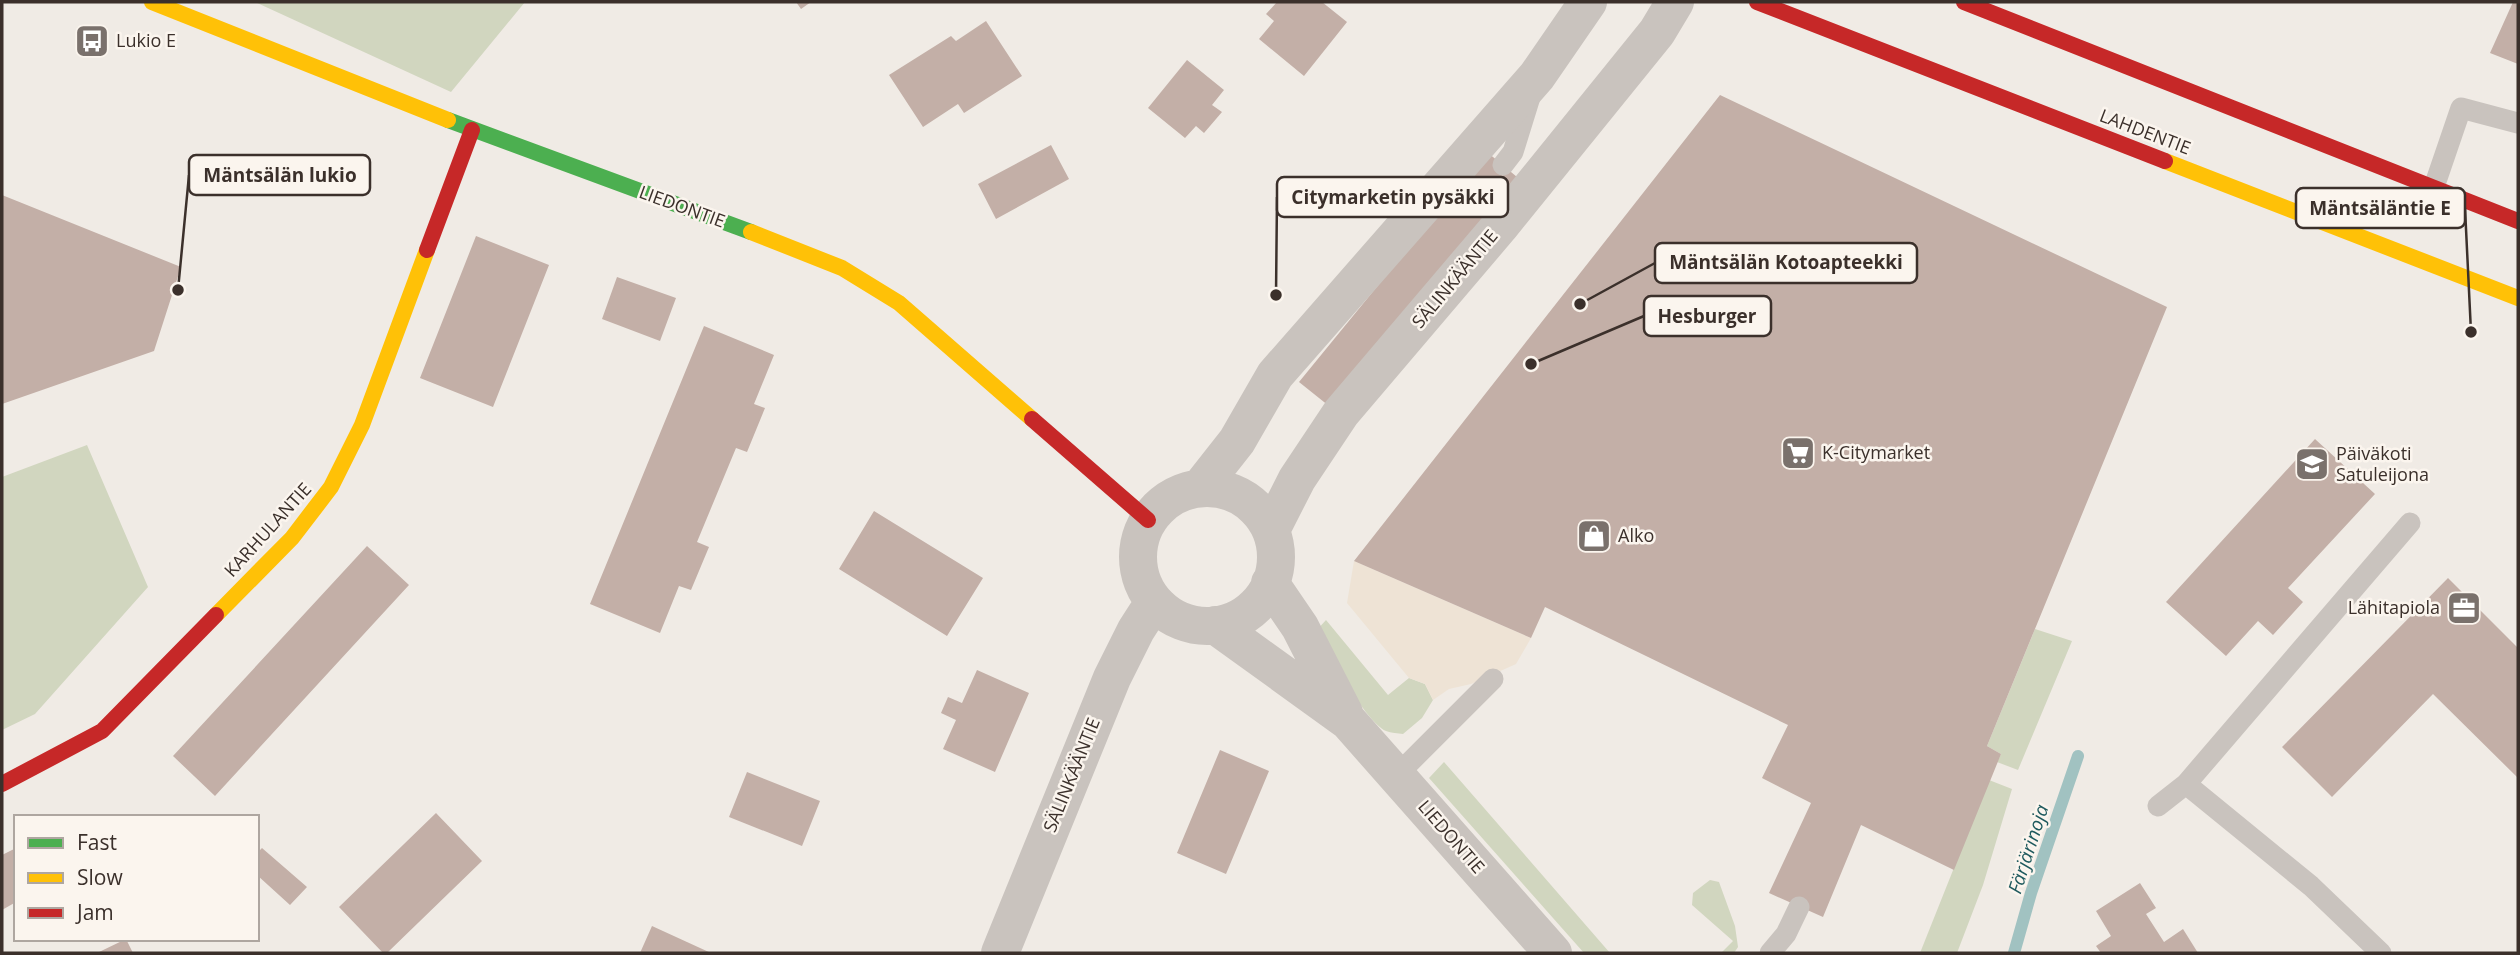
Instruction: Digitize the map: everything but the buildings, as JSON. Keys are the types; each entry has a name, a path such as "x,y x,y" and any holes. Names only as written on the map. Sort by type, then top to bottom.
{"street":[{"name":"LIEDONTIE","path":"152,2 472,130 790,246 842,268 899,303 1148,520"},
{"path":"1200,488 1237,440 1275,375 1537,75 1588,2"},
{"name":"SÄLINKÄÄNTIE","path":"1270,530 1297,479 1341,413 1509,215 1657,32 1675,2"},
{"name":"LAHDENTIE","path":"1757,2 2518,298"},
{"path":"1964,2 2518,221"},
{"name":"KARHULANTIE","path":"2,784 102,731 292,538 331,487 362,425 472,130"},
{"path":"1200,488 1222,489 1242,497 1259,511 1270,530 1275,547 1275,566 1270,583 1249,612 1233,621 1215,625 1193,624 1172,617 1154,602 1144,587 1137,553 1141,536 1148,520 1162,504 1180,492 1200,488"},
{"name":"LIEDONTIE","path":"1270,583 1300,627 1348,721"},
{"name":"SÄLINKÄÄNTIE","path":"1000,953 1112,678 1136,630 1154,602"},
{"name":"LIEDONTIE","path":"1215,625 1348,721 1553,953"}],"lane":[{"path":"1503,165 1513,152 1537,75"},
{"path":"2434,187 2461,108 2518,123"},
{"path":"2158,806 2186,784 2410,523"},
{"path":"1396,776 1493,679"},
{"path":"2186,784 2311,886 2381,953"},
{"path":"1770,953 1788,944 1799,907"}],"green space":[{"path":"255,2 525,2 451,92"},
{"path":"87,445 148,587 35,714 2,730 2,477"},
{"path":"1326,620 1388,695 1409,678 1425,684 1433,700 1422,718 1403,734 1386,731 1377,725 1358,701 1315,632"},
{"path":"2035,629 2072,641 2018,770 1997,762 2001,754 1987,746"},
{"path":"1444,762 1610,953 1584,953 1429,778"},
{"path":"1989,780 2012,789 1983,885 1957,953 1920,953"},
{"path":"1710,880 1719,882 1735,926 1738,947 1734,953 1721,953 1733,941 1692,905 1693,893"}],"shaded area":[{"path":"1354,561 1531,638 1516,664 1471,684 1449,689 1433,700 1425,684 1409,678 1347,603"}],"waterway":[{"name":"Färjärinoja","path":"2014,953 2031,893 2078,756"}],"traffic: fast":[{"path":"448,120 751,232"}],"traffic: slow":[{"path":"152,2 448,120"},
{"path":"2165,161 2518,298"},
{"path":"751,232 842,268 899,303 1032,419"},
{"path":"216,615 292,538 331,487 362,425 427,250"}],"traffic: jam":[{"path":"1757,2 2165,161"},
{"path":"1964,2 2518,221"},
{"path":"427,250 472,130"},
{"path":"1032,419 1148,520"},
{"path":"2,784 102,731 216,615"}],"place":[{"name":"Lukio E","path":"92,41"},
{"name":"Mäntsälän lukio","path":"178,290"},
{"name":"Citymarketin pysäkki","path":"1276,295"},
{"name":"Mäntsälän Kotoapteekki","path":"1580,304"},
{"name":"Mäntsäläntie E","path":"2471,332"},
{"name":"Hesburger","path":"1531,364"},
{"name":"K-Citymarket","path":"1798,453"},
{"name":"Päiväkoti Satuleijona","path":"2312,464"},
{"name":"Alko","path":"1594,536"},
{"name":"Lähitapiola","path":"2464,608"}]}
